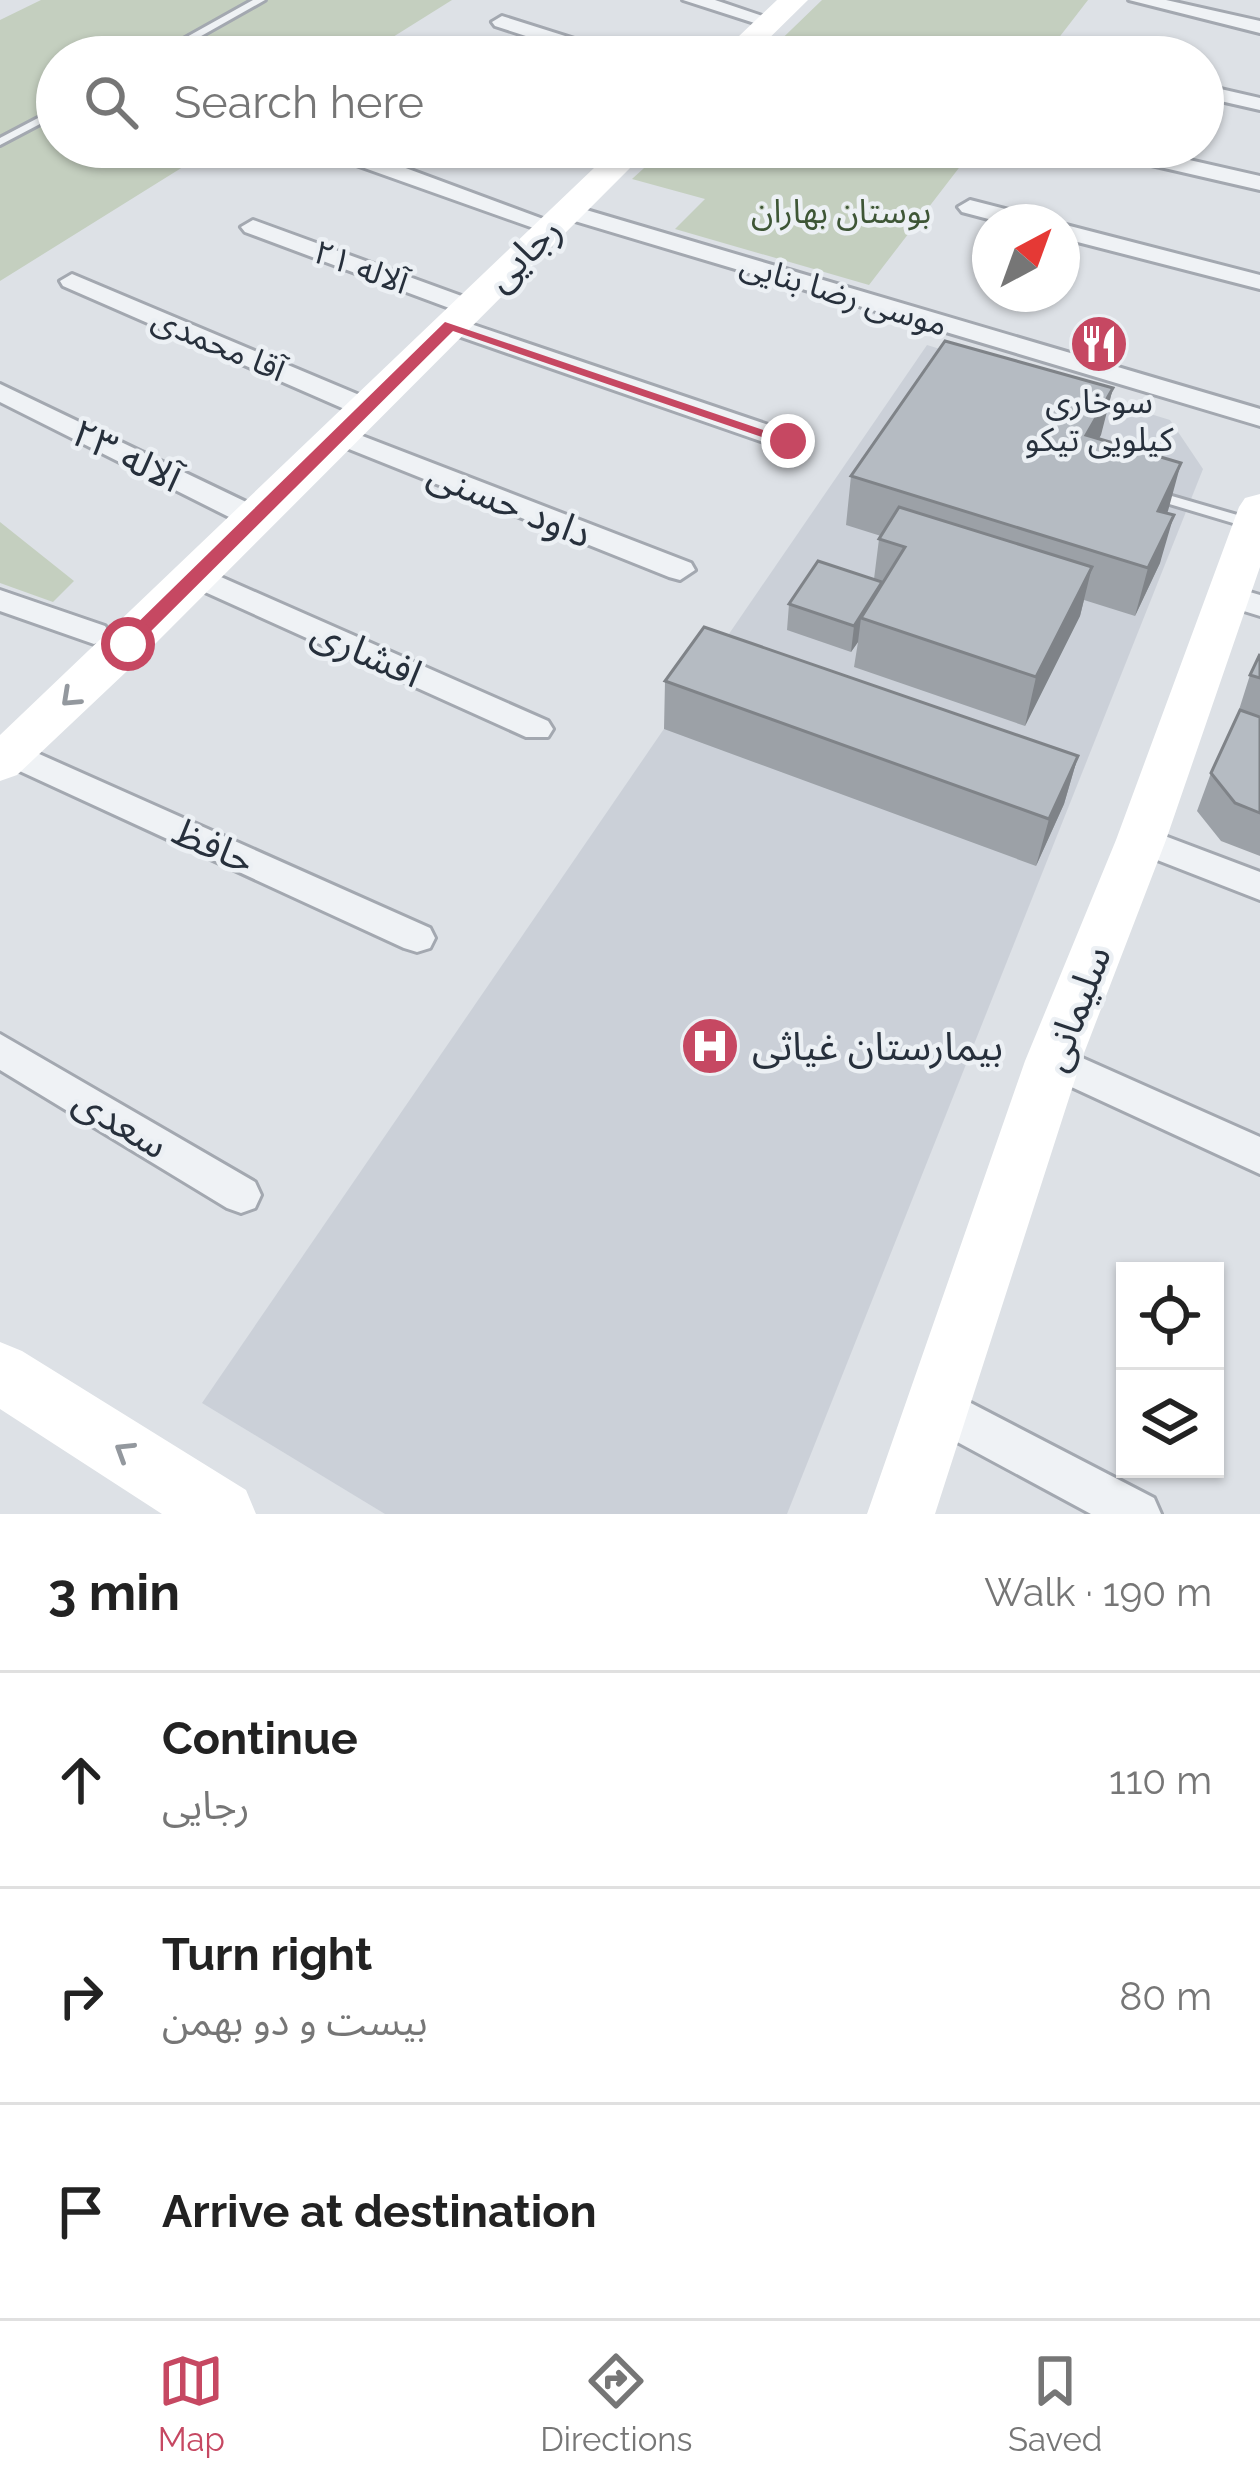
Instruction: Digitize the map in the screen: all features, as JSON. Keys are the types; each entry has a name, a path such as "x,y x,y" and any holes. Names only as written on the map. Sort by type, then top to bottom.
{"street":[{"path":"692,0 770,22"},
{"path":"755,36 794,0"},
{"path":"1139,0 1260,27"},
{"path":"502,22 546,36"},
{"path":"1224,96 1260,104"},
{"name":"موسی رضا بنایی","path":"394,168 1260,418"},
{"name":"رجایی","path":"5,758 611,168"},
{"path":"1194,168 1260,183"},
{"name":"آلاله ۲۱","path":"253,227 459,316 788,441"},
{"path":"1080,236 1260,282"},
{"name":"آقا محمدی","path":"72,281 353,422"},
{"name":"آلاله ۲۳","path":"0,392 255,518"},
{"name":"داود حسنی","path":"353,422 680,571"},
{"name":"سلیمانی","path":"901,1514 1053,1061 1244,601 1257,516"},
{"name":"افشاری","path":"196,576 537,729"},
{"path":"0,599 94,633"},
{"name":"حافظ","path":"5,758 417,938"},
{"path":"1141,840 1260,886"},
{"name":"سعدی","path":"0,1050 241,1195"},
{"path":"1053,1061 1260,1156"},
{"path":"0,1373 222,1514"},
{"path":"940,1408 1138,1514"}],"lane":[{"path":"194,36 260,0"},
{"path":"0,142 36,122"},
{"path":"1124,485 1257,516"}],"shaded area":[{"name":"بیمارستان غیاثی","path":"927,345 1170,420 1203,469 787,1514 385,1514 202,1403"}],"green space":[{"path":"41,0 452,0 395,36 36,36 36,168 181,168 0,281 0,20"},
{"path":"822,0 1088,0 1060,36 785,36"},
{"name":"بوستان بهاران","path":"644,168 959,168 869,285 675,229 705,199 632,179"},
{"path":"0,522 74,581 53,602 0,583"}],"building":[{"path":"945,341 1113,388 1086,435 1181,463 1158,511 1174,515 1148,568 851,476"},
{"path":"899,507 1092,567 1036,677 861,618 905,547 879,539"},
{"path":"818,561 882,582 854,626 789,604"},
{"path":"704,627 1078,756 1049,819 665,681"},
{"path":"1260,654 1260,678 1250,675"},
{"path":"1240,710 1260,717 1260,813 1235,803 1211,773"}],"place":[{"name":"سوخاری کیلویی تیکو","path":"1099,344"},
{"name":"بیمارستان غیاثی","path":"710,1046"}],"route":[{"path":"128,644 450,325 788,441"}]}
